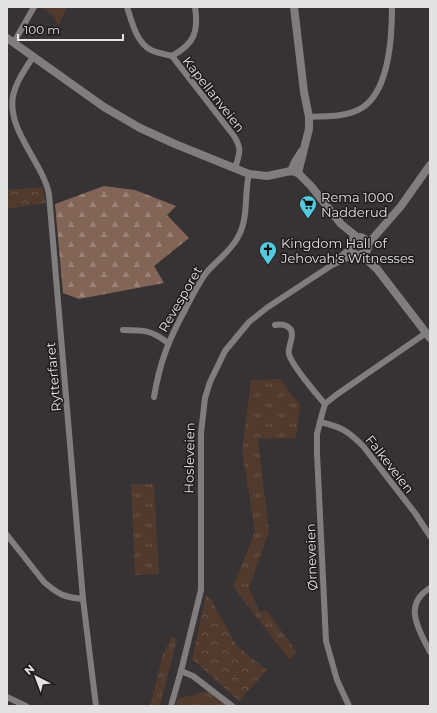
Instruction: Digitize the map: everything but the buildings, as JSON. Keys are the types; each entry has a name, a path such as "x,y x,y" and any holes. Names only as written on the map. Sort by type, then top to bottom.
{"street":[{"path":"34,7 11,40 119,117 175,144 249,174 267,176 295,172"},
{"path":"127,7 139,40 151,50 172,56 187,46 197,28 195,7"},
{"path":"294,7 304,92 309,117 309,130 304,149 295,162 295,172 311,186 355,241"},
{"path":"309,117 357,111 371,101 377,93 382,81 388,56 392,7"},
{"name":"Kapellanveien","path":"172,56 239,144 240,150 235,168"},
{"name":"Rytterfaret","path":"33,57 16,85 13,96 13,108 17,125 47,182 49,194 83,599 96,706"},
{"name":"Hosleveien","path":"368,246 406,200 430,165"},
{"name":"Revesporet","path":"154,397 168,343 199,283 213,265 238,238 246,209 246,188 249,174"},
{"name":"Hosleveien","path":"171,706 201,590 200,433 205,398 210,382 225,351 249,322 268,307 332,264 355,241 375,232 384,225"},
{"path":"275,325 281,324 288,326 292,332 289,355 293,363 325,404 336,395 428,336 376,268 359,254 351,251 355,241 364,238 376,268"},
{"path":"359,254 366,251 368,246"},
{"name":"Hosleveien","path":"332,264 359,254"},
{"path":"123,330 146,330 161,337 168,343"},
{"name":"Ørneveien","path":"325,404 317,434 317,453 326,641 337,680 349,706"},
{"name":"Falkeveien","path":"320,422 339,427 354,436 415,513 430,536"},
{"path":"7,535 44,582 54,591 68,597 83,599"},
{"path":"430,588 424,592 416,602 415,610 415,620 430,652"},
{"path":"181,671 193,676 232,706"},
{"path":"7,697 26,706"}],"green space":[{"path":"42,7 67,7 58,26 55,18"},
{"path":"104,186 135,190 176,206 167,215 189,238 154,266 164,283 79,299 63,293 55,204"},
{"path":"42,187 46,203 7,209 7,190"},
{"path":"280,379 300,405 296,438 258,439 269,532 249,588 260,612 266,610 297,652 289,659 233,587 255,531 242,451 251,380"},
{"path":"131,484 154,484 159,574 135,575"},
{"path":"206,595 211,599 237,646 267,670 239,701 192,659"},
{"path":"172,637 177,639 160,706 150,706 163,654"},
{"path":"207,691 227,706 176,706 177,699"}],"place":[{"name":"Rema 1000 Nadderud","path":"308,219"},
{"name":"Kingdom Hall of Jehovah's Witnesses","path":"268,265"}]}
